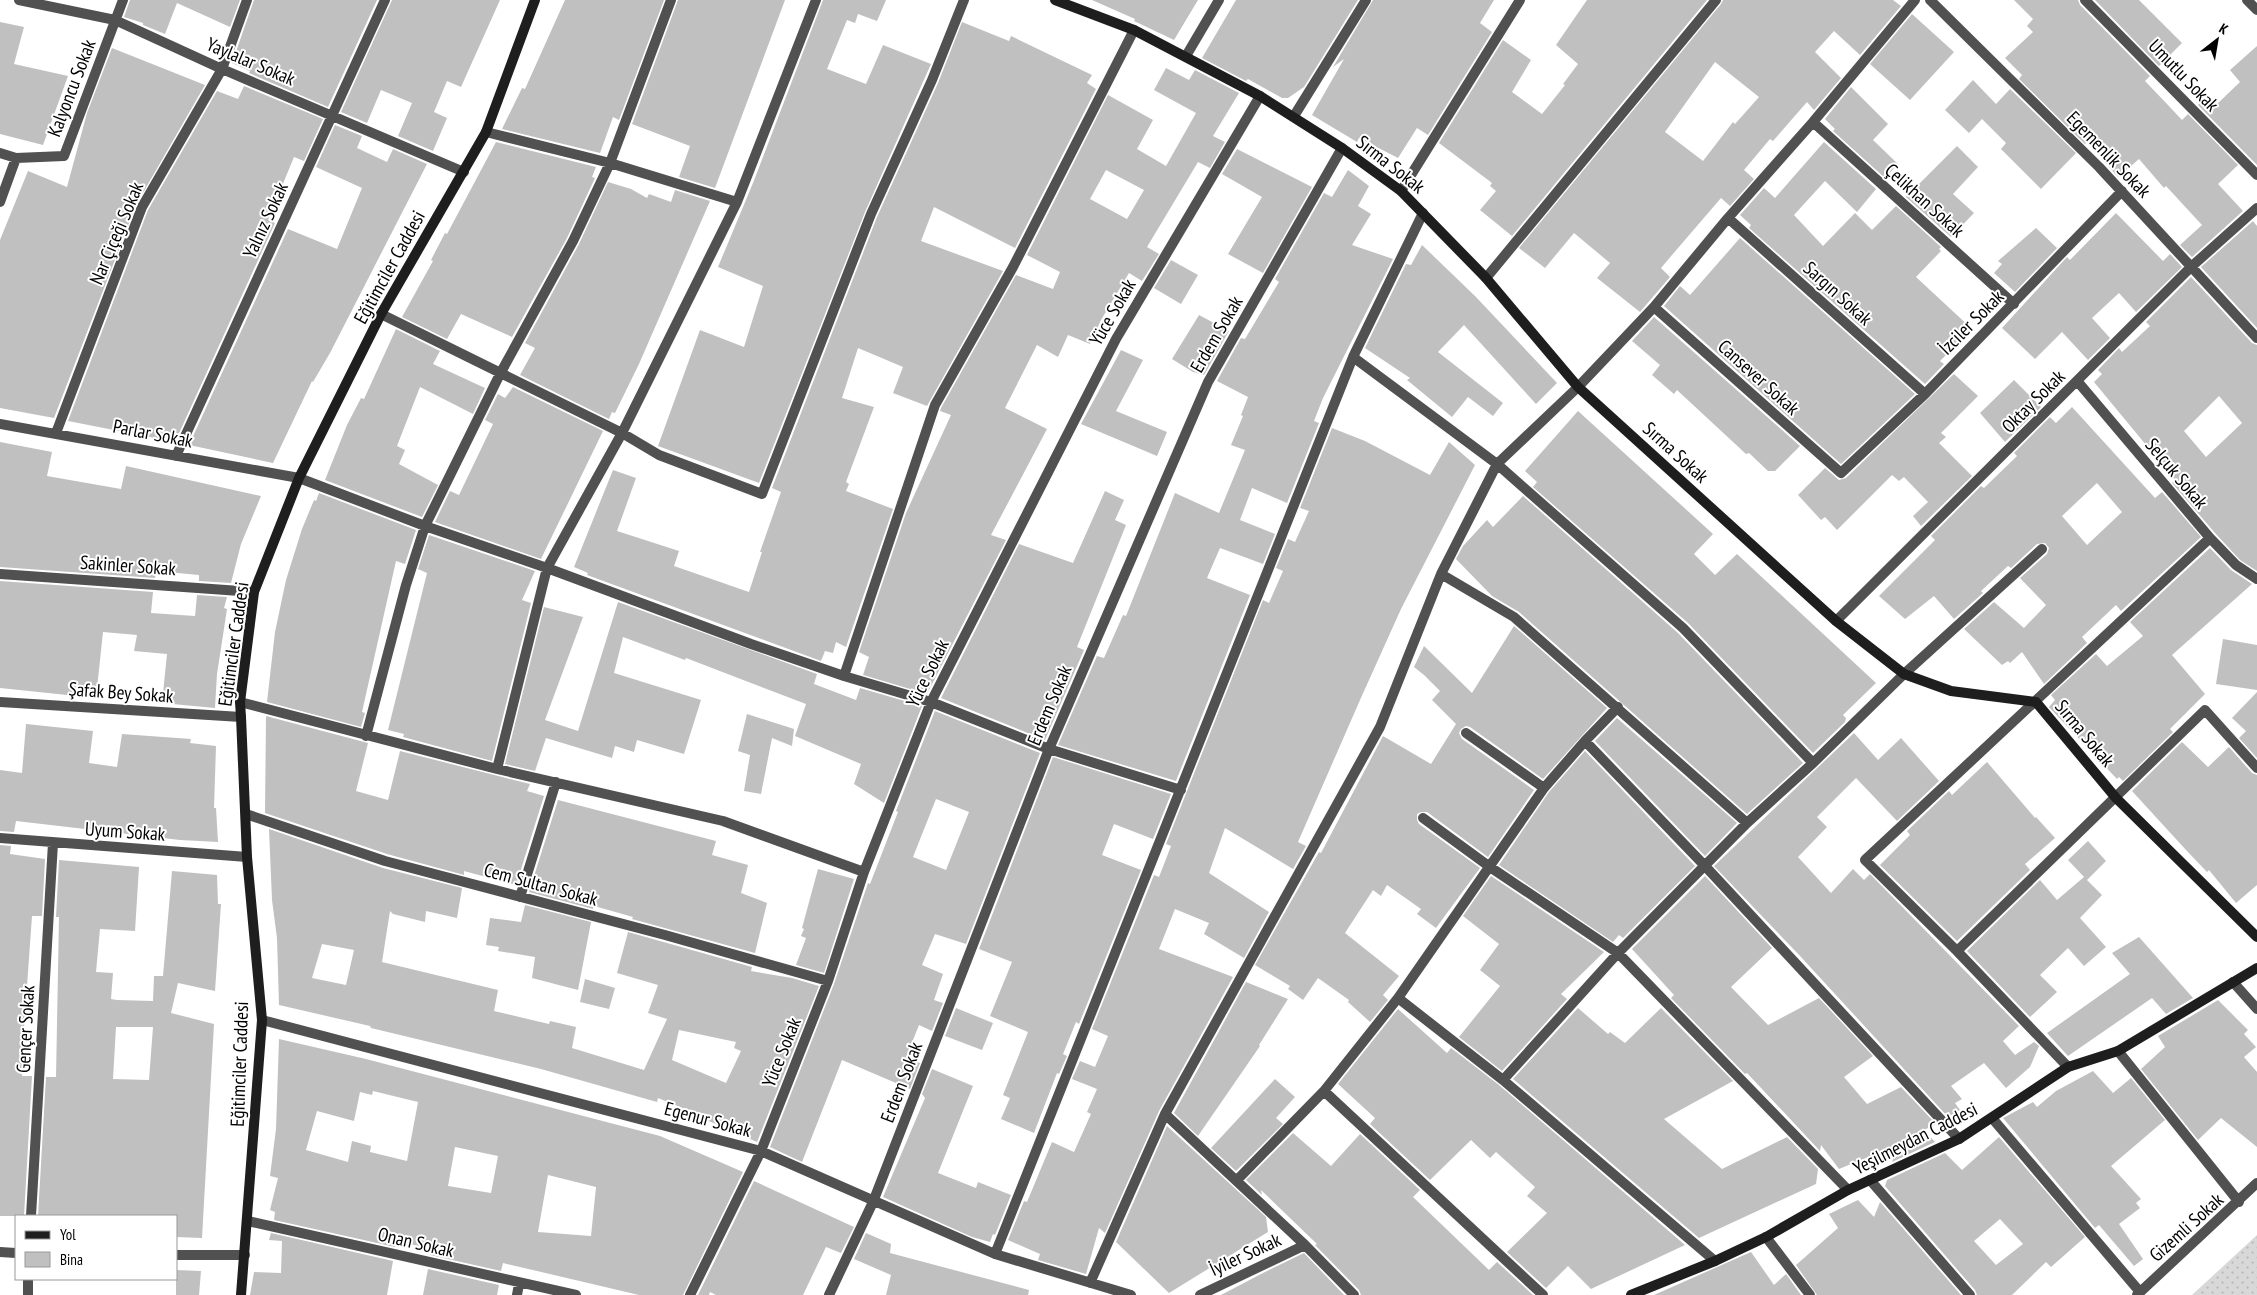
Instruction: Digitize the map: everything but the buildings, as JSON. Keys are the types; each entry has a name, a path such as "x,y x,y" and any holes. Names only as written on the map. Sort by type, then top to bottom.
{"street":[{"name":"Yaylalar Sokak","path":"19,0 116,20 222,69 332,114 464,172"},
{"name":"Kalyoncu Sokak","path":"16,158 64,156 123,0"},
{"name":"Nar Çiçeği Sokak","path":"56,433 142,207 222,69 248,0"},
{"name":"Yalnız Sokak","path":"176,456 385,0"},
{"name":"Eğitimciler Caddesi","path":"241,1295 262,1020 247,857 240,717 240,702 254,592 299,478 381,314 486,132 535,0"},
{"path":"366,736 406,585 425,526 500,374 573,242 610,163 671,0"},
{"path":"497,769 547,568 622,433 737,202 816,0"},
{"path":"381,314 622,433 659,455 762,494 871,214 932,80 964,0"},
{"name":"Sırma Sokak","path":"1055,0 1068,2 1134,30 1260,96 1342,148 1401,191 1486,278 1578,387 1836,620 1904,674 1951,691 2036,702 2116,798 2257,938"},
{"path":"1186,56 1219,0"},
{"path":"1294,116 1366,0"},
{"path":"1401,191 1520,0"},
{"path":"1486,278 1716,0"},
{"path":"1090,1283 1165,1114 1380,727 1441,574 1497,464 1578,387 1654,307 1915,0"},
{"name":"Egemenlik Sokak","path":"1930,0 2122,191 2257,338"},
{"name":"Umutlu Sokak","path":"2085,0 2257,175"},
{"path":"2247,0 2257,10"},
{"path":"844,676 935,405 1013,266 1134,30"},
{"name":"Yüce Sokak","path":"690,1295 761,1151 828,981 864,872 931,702 1116,339 1260,96"},
{"name":"Çelikhan Sokak","path":"1813,122 2014,304"},
{"path":"486,132 610,163 737,202"},
{"name":"Erdem Sokak","path":"828,1295 873,1202 1049,749 1208,382 1342,148"},
{"path":"0,153 16,158 0,202"},
{"name":"İzciler Sokak","path":"1841,473 1925,394 2122,191"},
{"name":"Oktay Sokak","path":"1836,620 2078,382 2191,267 2257,208"},
{"path":"995,1254 1353,357 1423,213"},
{"name":"Sargın Sokak","path":"1728,218 1925,394"},
{"name":"Cansever Sokak","path":"1654,307 1841,473"},
{"path":"1353,357 1497,464 1683,628 1813,763"},
{"name":"Selçuk Sokak","path":"2078,382 2210,538 2236,565 2257,579"},
{"name":"Parlar Sokak","path":"0,424 299,478 425,526 547,568 844,676 931,702 1049,749 1181,790"},
{"path":"2068,1067 1957,951 1865,860 2210,538"},
{"path":"1503,1080 1618,953 1747,823 1813,763 1904,674 2042,549"},
{"name":"Sakinler Sokak","path":"0,574 254,592"},
{"path":"1441,574 1514,616 1747,823"},
{"name":"Şafak Bey Sokak","path":"0,702 240,717"},
{"path":"240,702 497,769 723,821 864,872"},
{"path":"1237,1180 1324,1091 1398,998 1544,788 1585,741 1618,708"},
{"path":"1957,951 2205,710 2257,768"},
{"path":"1466,733 1544,788"},
{"path":"1585,741 1705,866 1959,1139"},
{"path":"520,897 556,782"},
{"name":"Cem Sultan Sokak","path":"246,814 385,861 828,981"},
{"path":"1422,818 1490,867 1618,953 1848,1190"},
{"name":"Uyum Sokak","path":"0,838 247,857"},
{"name":"Gençer Sokak","path":"31,1215 53,843"},
{"name":"Yeşilmeydan Caddesi","path":"1631,1295 1715,1261 1766,1237 1848,1190 1959,1139 2068,1067 2118,1050 2257,968"},
{"path":"2234,982 2257,1009"},
{"path":"1398,998 1503,1080 1715,1261"},
{"name":"Egenur Sokak","path":"262,1020 761,1151 873,1202 995,1254 1130,1295"},
{"path":"2118,1050 2239,1202"},
{"path":"1324,1091 1543,1295"},
{"path":"1165,1114 1305,1245 1354,1295"},
{"path":"1992,1118 2138,1293"},
{"path":"1870,1180 1970,1295"},
{"name":"Gizemli Sokak","path":"2138,1293 2239,1202 2257,1183"},
{"name":"Onan Sokak","path":"248,1220 519,1284 576,1295"},
{"path":"1766,1237 1810,1295"},
{"name":"İyiler Sokak","path":"1200,1295 1305,1245"},
{"path":"0,1252 15,1253"},
{"path":"178,1255 245,1255"},
{"path":"28,1280 28,1295"},
{"path":"517,1295 519,1284"}],"shaded area":[{"path":"2257,1235 2257,1295 2192,1295"}]}
